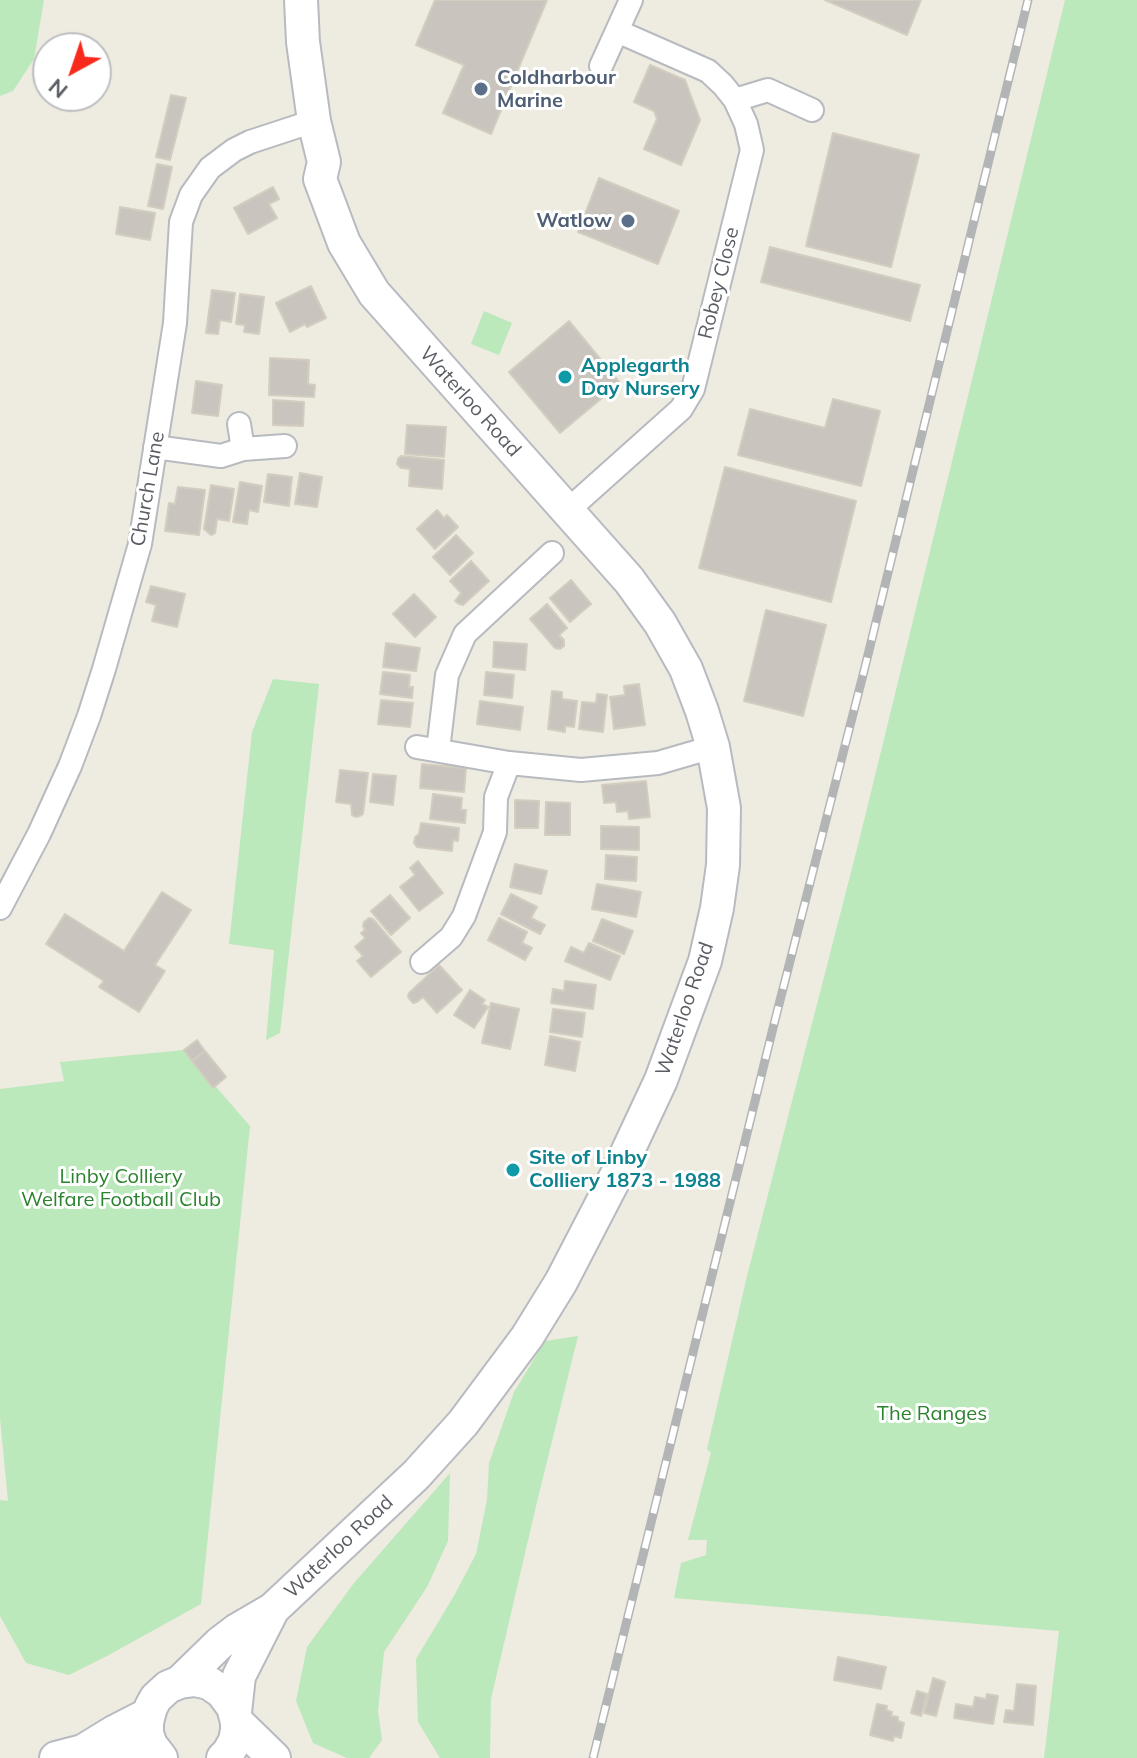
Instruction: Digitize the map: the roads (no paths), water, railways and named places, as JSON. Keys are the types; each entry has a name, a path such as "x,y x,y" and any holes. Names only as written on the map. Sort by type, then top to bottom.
{"street":[{"name":"Waterloo Road","path":"149,1714 156,1698 168,1687 180,1682 237,1630 273,1609 416,1475 472,1411 527,1337 561,1282 661,1080 705,961 723,865 724,808 713,747 686,669 660,623 629,580 374,293 344,243 320,179 324,162 314,121 303,42 301,0"},
{"path":"601,66 631,0"},
{"name":"Robey Close","path":"567,511 681,409 693,389 752,150 746,124 735,100 708,71 617,31"},
{"path":"735,100 768,90 812,110"},
{"name":"Church Lane","path":"0,908 70,766 89,716 140,544 175,323 181,222 191,195 210,168 234,150 314,121"},
{"path":"239,424 243,449"},
{"path":"155,447 221,456 243,449 285,446"},
{"path":"552,553 465,634 447,675 427,748 509,763 581,770 658,763 713,747"},
{"path":"422,962 451,937 464,916 495,832 496,797 509,763"},
{"name":"Waterloo Road","path":"223,1758 235,1741 239,1676 273,1609"},
{"path":"180,1682 195,1680 209,1683 222,1692 236,1717 274,1758"},
{"path":"69,1754 149,1714"},
{"path":"149,1714 147,1734 161,1758"},
{"path":"69,1754 150,1758"}],"railway":[{"path":"593,1758 1028,0"}],"place":[{"name":"Coldharbour Marine","path":"481,89"},
{"name":"Watlow","path":"628,221"},
{"name":"Applegarth Day Nursery","path":"565,377"},
{"name":"Site of Linby Colliery 1873 - 1988","path":"513,1170"}],"park label":[{"name":"Linby Colliery Welfare Football Club","path":"121,1188"},
{"name":"The Ranges","path":"932,1414"}]}
